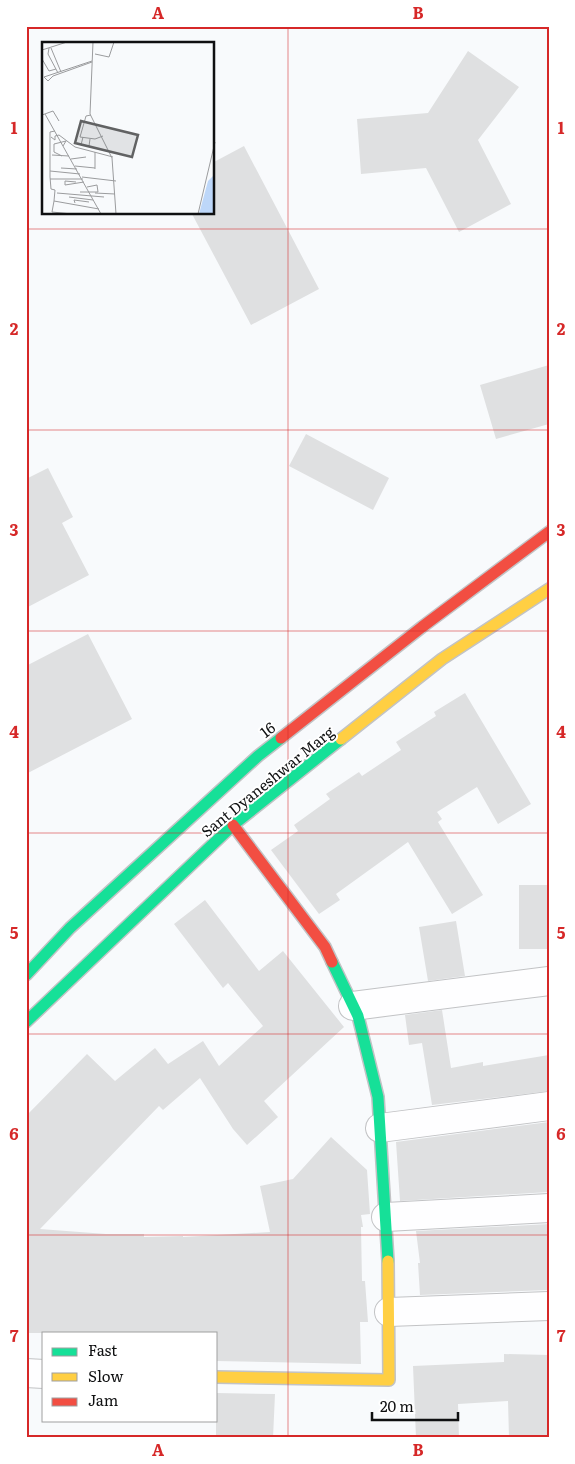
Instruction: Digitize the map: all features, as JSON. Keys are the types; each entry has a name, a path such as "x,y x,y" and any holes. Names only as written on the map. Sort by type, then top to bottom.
{"main road":[{"name":"16","path":"26,975 70,928 258,756 422,627 549,532"},
{"name":"Sant Dyaneshwar Marg","path":"26,1022 233,825 442,659 549,589"},
{"path":"218,1377 389,1380 386,1217 378,1097 358,1016 325,947 233,825"}],"street":[{"path":"353,1006 549,981"},
{"path":"380,1128 549,1106"},
{"path":"386,1217 549,1208"},
{"path":"389,1312 549,1306"},
{"path":"26,1373 42,1374"}],"building":[{"path":"468,51 519,87 478,140 511,204 459,232 426,168 361,174 357,119 428,113"},
{"path":"244,146 319,289 251,325 193,215 215,215 215,161"},
{"path":"549,365 549,424 496,439 480,385"},
{"path":"306,434 389,478 373,510 289,466"},
{"path":"48,468 73,517 62,523 89,575 26,608 26,479"},
{"path":"88,634 132,719 26,774 26,666"},
{"path":"465,693 531,804 498,824 477,787 437,812 442,819 438,822 483,895 452,914 408,842 336,894 340,900 319,914 271,850 298,831 294,825 330,799 326,794 359,772 362,776 401,750 396,742 436,716 434,712"},
{"path":"519,885 549,885 549,949 519,949"},
{"path":"205,900 259,971 283,951 344,1027 264,1101 278,1117 247,1145 233,1129 200,1078 163,1110 159,1106 40,1229 106,1234 144,1234 144,1237 183,1237 270,1232 260,1186 293,1179 331,1137 367,1170 370,1214 361,1215 363,1227 361,1227 362,1281 365,1281 368,1322 360,1322 361,1364 218,1361 218,1332 26,1333 26,1116 87,1054 115,1081 155,1048 168,1064 203,1041 219,1066 263,1026 228,983 223,988 174,924"},
{"path":"456,921 465,976 428,981 419,927"},
{"path":"442,1010 451,1068 483,1062 483,1066 549,1055 549,1091 432,1105 422,1043 409,1045 405,1015"},
{"path":"549,1122 549,1192 400,1201 396,1142"},
{"path":"549,1224 549,1290 420,1295 418,1263 420,1263 416,1231"},
{"path":"504,1354 549,1355 549,1435 537,1435 537,1438 509,1438 508,1401 458,1404 459,1438 416,1438 413,1366 504,1362"},
{"path":"218,1393 275,1394 273,1438 216,1438"}],"traffic: fast":[{"path":"26,975 70,928 258,756 281,738"},
{"path":"26,1022 233,825 341,739"},
{"path":"332,962 358,1016 378,1097 388,1261"}],"traffic: slow":[{"path":"341,739 442,659 549,589"},
{"path":"218,1377 389,1380 388,1261"}],"traffic: jam":[{"path":"281,738 422,627 549,532"},
{"path":"233,825 325,947 332,962"}]}
